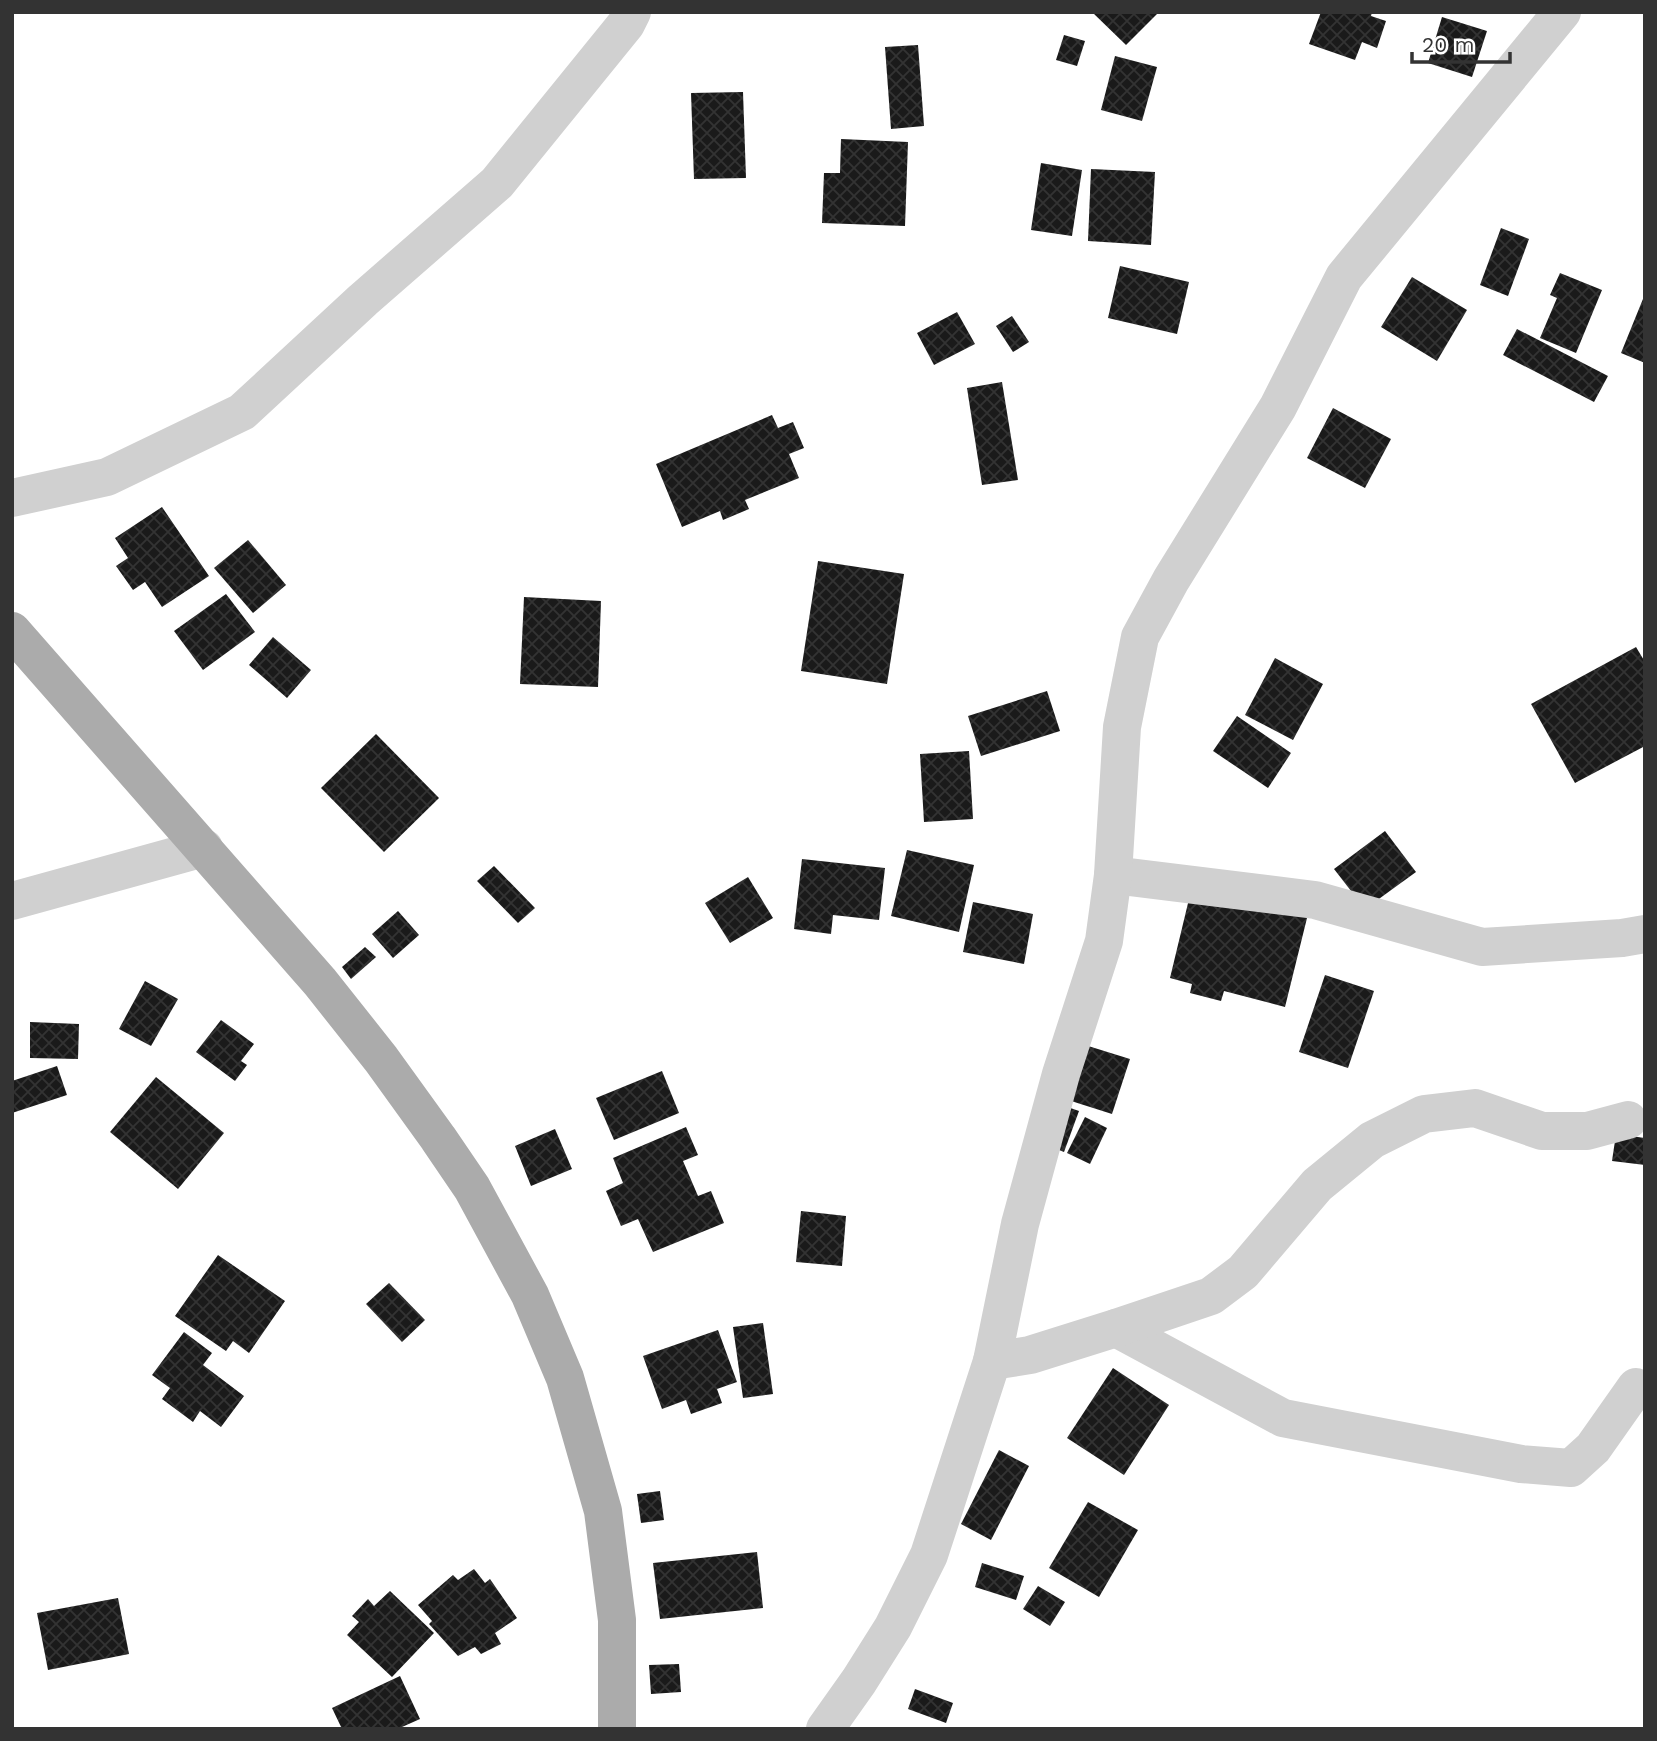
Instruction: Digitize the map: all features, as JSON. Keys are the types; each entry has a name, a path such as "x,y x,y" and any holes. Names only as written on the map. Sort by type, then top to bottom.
{"main road":[{"path":"12,631 320,982 406,1093 472,1188 530,1295 565,1378 603,1511 617,1620 621,1723"}],"street":[{"path":"12,498 107,477 242,412 363,300 497,183 626,24 632,12"},
{"path":"825,1729 893,1627 929,1555 992,1361 1020,1224 1061,1074 1104,941 1113,875 1122,727 1140,638 1171,580 1278,407 1344,277 1562,12"},
{"path":"12,901 204,848"},
{"path":"1113,875 1315,900 1482,947 1622,938 1645,934"},
{"path":"992,1361 1030,1355 1212,1296 1243,1272 1317,1185 1372,1140 1424,1114 1475,1108 1542,1131 1587,1131 1628,1120"},
{"path":"1116,1328 1283,1418 1521,1464 1571,1468 1593,1448 1636,1387"}],"building":[{"path":"1092,12 1159,12 1126,45"},
{"path":"1321,12 1372,12 1371,16 1386,21 1377,48 1362,42 1355,60 1309,44"},
{"path":"1442,17 1487,31 1472,77 1428,63"},
{"path":"1064,35 1085,41 1077,66 1056,60"},
{"path":"918,45 924,126 891,129 885,47"},
{"path":"1115,56 1157,67 1142,121 1101,110"},
{"path":"743,92 746,178 694,179 691,93"},
{"path":"841,139 908,142 905,226 822,223 824,173 840,173"},
{"path":"1041,163 1082,170 1072,236 1031,230"},
{"path":"1091,169 1155,172 1151,245 1088,241"},
{"path":"1501,228 1529,239 1508,296 1480,285"},
{"path":"1120,266 1189,282 1177,334 1108,318"},
{"path":"1560,273 1602,290 1576,353 1540,338 1557,298 1550,295"},
{"path":"1412,277 1467,310 1437,361 1381,327"},
{"path":"1645,294 1645,363 1621,353"},
{"path":"957,312 975,344 934,365 917,333"},
{"path":"1012,316 1029,342 1013,352 996,326"},
{"path":"1517,329 1608,376 1594,402 1503,355"},
{"path":"1002,382 1018,480 982,485 967,388"},
{"path":"1333,408 1391,439 1365,488 1307,458"},
{"path":"772,415 778,428 793,422 804,448 789,454 799,478 745,500 749,509 723,520 720,511 682,527 656,464"},
{"path":"162,507 209,576 162,607 145,582 133,590 116,566 128,558 115,538"},
{"path":"248,540 286,585 253,613 214,568"},
{"path":"818,561 904,574 887,684 801,671"},
{"path":"226,594 255,632 203,670 174,631"},
{"path":"524,597 601,601 598,687 520,684"},
{"path":"273,637 311,670 287,698 249,665"},
{"path":"1636,647 1645,662 1645,746 1575,783 1531,704"},
{"path":"1275,658 1323,684 1293,740 1245,715"},
{"path":"1047,691 1060,731 981,756 968,716"},
{"path":"1237,716 1291,753 1268,788 1213,751"},
{"path":"376,734 439,798 384,852 321,788"},
{"path":"969,751 973,819 924,822 920,754"},
{"path":"1385,831 1416,872 1365,909 1334,869"},
{"path":"907,850 974,865 959,932 891,916"},
{"path":"802,859 885,868 879,920 833,915 831,934 794,929"},
{"path":"494,866 535,908 518,923 477,881"},
{"path":"748,877 773,918 730,943 705,903"},
{"path":"1189,899 1308,914 1285,1007 1224,991 1221,1001 1190,993 1192,984 1170,978"},
{"path":"973,902 1033,914 1024,964 963,952"},
{"path":"398,911 419,935 393,958 372,934"},
{"path":"365,947 376,957 351,979 342,967"},
{"path":"1325,975 1374,991 1348,1068 1299,1052"},
{"path":"145,981 178,999 151,1046 119,1029"},
{"path":"221,1020 254,1044 241,1061 247,1065 235,1081 196,1052"},
{"path":"30,1022 79,1024 78,1059 30,1058"},
{"path":"1085,1045 1130,1059 1112,1114 1068,1100"},
{"path":"57,1066 67,1095 12,1113 12,1081"},
{"path":"662,1071 679,1113 614,1140 596,1098"},
{"path":"156,1077 224,1133 178,1189 110,1132"},
{"path":"1062,1105 1079,1111 1064,1152 1046,1145"},
{"path":"1085,1117 1107,1128 1090,1164 1067,1153"},
{"path":"686,1127 698,1155 683,1161 698,1196 711,1191 724,1223 653,1252 638,1219 621,1226 606,1191 623,1183 613,1158"},
{"path":"555,1129 572,1169 531,1186 515,1146"},
{"path":"1616,1134 1645,1138 1645,1165 1612,1161"},
{"path":"801,1211 846,1216 842,1266 796,1262"},
{"path":"218,1255 285,1301 249,1353 233,1341 226,1351 175,1316"},
{"path":"389,1283 425,1320 402,1342 366,1304"},
{"path":"763,1323 773,1394 743,1398 733,1327"},
{"path":"718,1330 737,1382 717,1389 722,1403 691,1414 686,1400 662,1409 643,1356"},
{"path":"184,1332 212,1353 203,1365 244,1396 221,1427 200,1411 193,1422 162,1399 170,1388 152,1375"},
{"path":"1113,1368 1169,1405 1124,1475 1067,1438"},
{"path":"999,1450 1029,1466 991,1540 961,1524"},
{"path":"660,1491 664,1520 641,1523 637,1494"},
{"path":"1088,1502 1138,1530 1099,1597 1049,1568"},
{"path":"757,1552 763,1608 660,1619 653,1563"},
{"path":"982,1563 1024,1576 1016,1600 975,1587"},
{"path":"474,1569 485,1583 490,1579 517,1618 495,1633 501,1644 481,1654 475,1647 458,1656 429,1624 432,1621 418,1605 453,1575 458,1580"},
{"path":"1038,1586 1065,1602 1050,1626 1023,1609"},
{"path":"390,1591 434,1633 392,1677 347,1635 359,1622 352,1616 368,1599 374,1606"},
{"path":"118,1598 129,1654 48,1670 37,1613"},
{"path":"679,1664 681,1692 651,1694 649,1665"},
{"path":"400,1676 420,1719 402,1727 403,1729 342,1729 332,1708"},
{"path":"915,1689 953,1703 946,1723 908,1709"}]}
